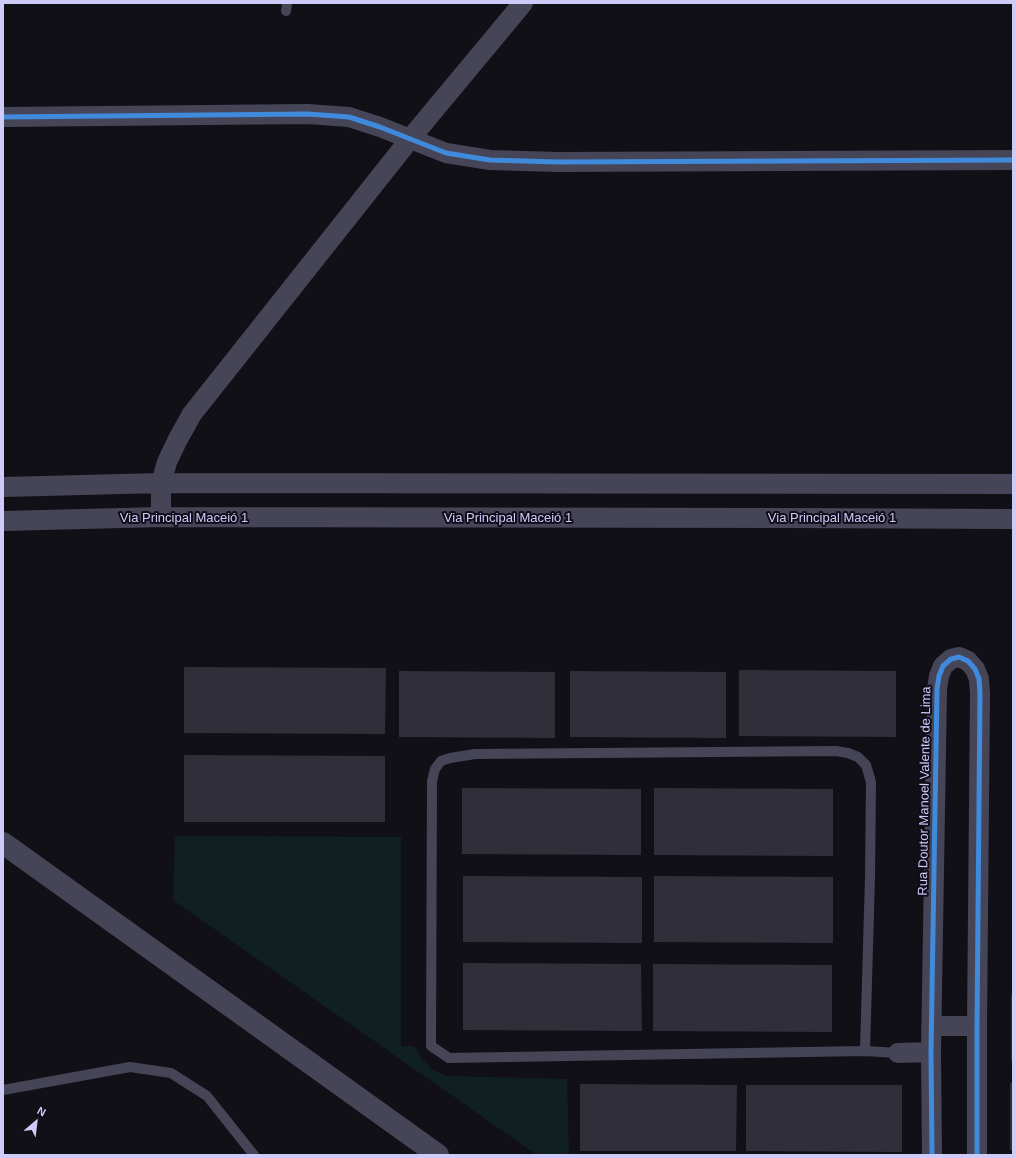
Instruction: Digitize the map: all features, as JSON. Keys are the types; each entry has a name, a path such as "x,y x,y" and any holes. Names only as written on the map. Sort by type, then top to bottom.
{"street":[{"path":"161,517 161,483 178,439 192,414 410,139 523,3"},
{"path":"3,117 308,114 349,117 446,152 490,160 558,162 1013,160"},
{"path":"3,487 161,483 1013,484"},
{"name":"Via Principal Maceió 1","path":"3,521 161,517 1013,519"},
{"name":"Rua Doutor Manoel Valente de Lima","path":"932,1155 931,1052 937,689 939,676 943,666 951,659 959,658 968,661 976,669 979,679 980,694 977,1155"},
{"path":"3,843 438,1155"},
{"path":"932,1026 977,1026"},
{"path":"898,1053 931,1052"}],"lane":[{"path":"865,1051 871,782 866,765 858,757 848,753 836,751 475,754 441,761 435,769 432,781 431,1046 448,1058 865,1051 898,1053"},
{"path":"3,1090 130,1067 171,1073 207,1096 254,1155"}],"shaded area":[{"path":"175,836 401,837 401,1046 414,1046 421,1058 432,1069 446,1076 567,1079 569,1155 537,1155 173,900"}],"building":[{"path":"184,667 386,668 385,734 184,733"},
{"path":"739,670 896,671 896,737 739,736"},
{"path":"399,671 555,672 555,738 399,737"},
{"path":"570,671 726,672 726,738 570,737"},
{"path":"184,755 385,756 385,822 184,822"},
{"path":"462,788 641,789 641,855 462,854"},
{"path":"654,788 833,789 833,856 654,855"},
{"path":"463,876 642,877 642,943 463,942"},
{"path":"654,876 833,877 833,943 654,942"},
{"path":"463,963 641,964 642,1031 463,1030"},
{"path":"653,964 832,965 832,1032 653,1031"},
{"path":"1011,995 1013,995 1013,1061 1011,1061"},
{"path":"1010,1083 1013,1083 1013,1150 1010,1150"},
{"path":"580,1084 737,1085 736,1151 580,1151"},
{"path":"746,1085 902,1085 902,1152 746,1151"}],"cycle path":[{"path":"3,117 308,114 349,117 380,127 446,153 490,160 558,162 1013,160"},
{"path":"932,1155 931,1052 937,689 939,676 943,666 951,659 959,657 968,661 975,669 979,679 980,694 977,1155"}]}
